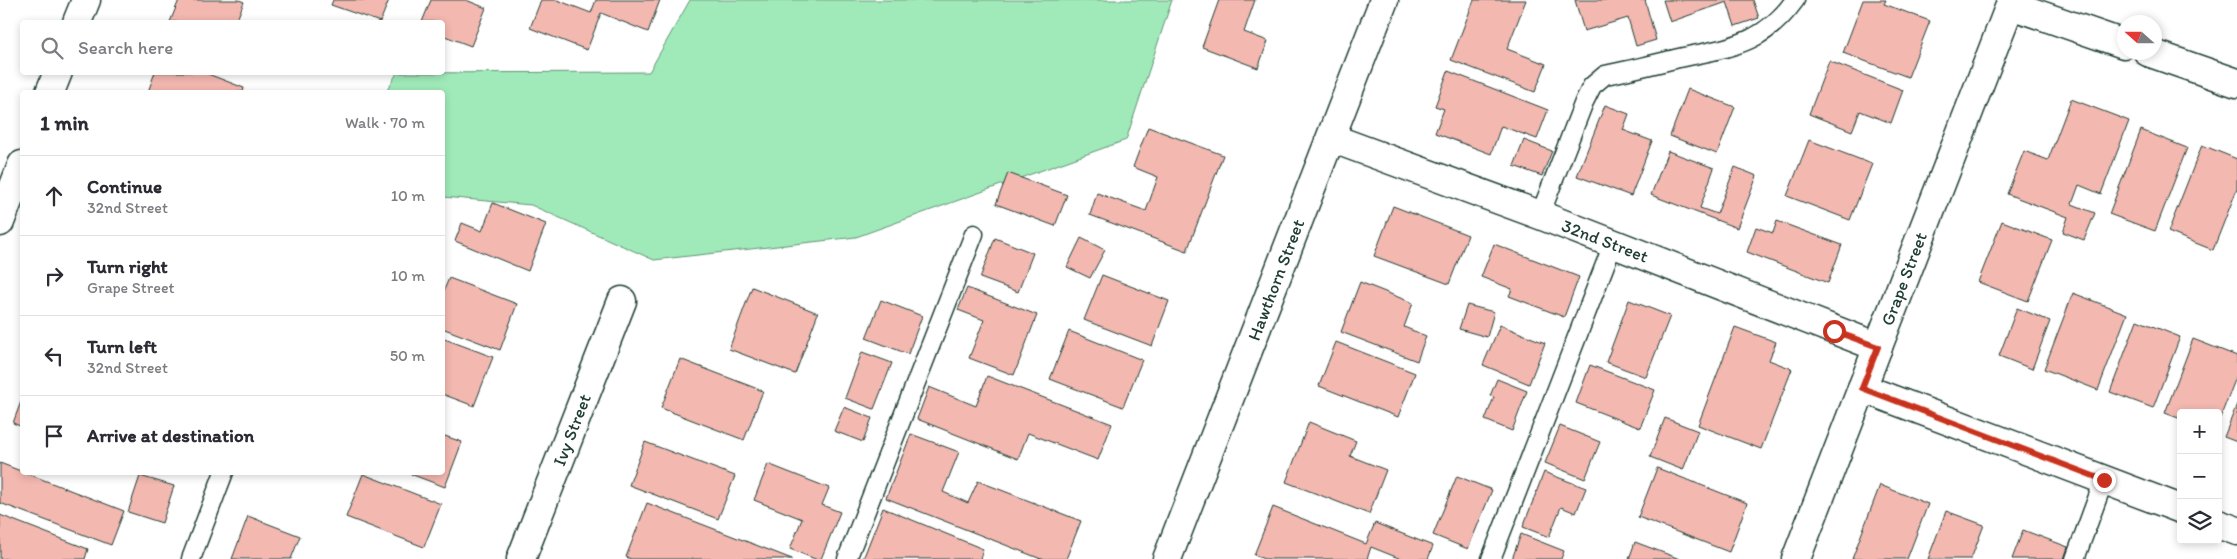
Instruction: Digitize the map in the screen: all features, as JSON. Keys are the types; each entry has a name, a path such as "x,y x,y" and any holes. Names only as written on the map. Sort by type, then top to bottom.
{"street":[{"path":"78,20 86,0"},
{"name":"Hawthorn Street","path":"1167,559 1384,0"},
{"path":"2012,2 2117,41"},
{"name":"Grape Street","path":"1796,559 2012,2"},
{"path":"2162,57 2237,83"},
{"path":"51,90 57,75"},
{"name":"32nd Street","path":"1331,138 1540,215 1878,347"},
{"path":"0,222 20,169"},
{"name":"Ivy Street","path":"522,559 622,301"},
{"path":"1862,388 2177,507"},
{"path":"2222,525 2237,531"}],"lane":[{"path":"1540,215 1584,102 1592,86 1605,75 1726,49 1766,31 1785,14 1795,0"},
{"path":"847,559 974,234"},
{"path":"1492,559 1613,244"},
{"path":"191,559 223,475"},
{"path":"2075,559 2104,480"}],"green space":[{"path":"690,0 1172,0 1126,140 856,237 654,260 531,205 445,197 445,90 387,90 396,75 445,75 445,73 649,72"}],"building":[{"path":"179,0 239,0 244,2 237,20 171,20"},
{"path":"333,0 389,0 381,20 374,20 331,5"},
{"path":"431,0 466,0 486,8 471,46 445,36 445,20 423,20"},
{"path":"541,0 557,0 591,13 596,0 660,0 648,32 601,13 587,50 530,28"},
{"path":"1219,0 1255,0 1244,32 1268,41 1258,68 1202,47"},
{"path":"1474,0 1526,0 1507,49 1546,64 1535,92 1451,60"},
{"path":"1575,0 1645,0 1656,40 1636,46 1628,18 1584,31"},
{"path":"1663,0 1753,0 1759,18 1735,26 1727,2 1670,22"},
{"path":"1863,0 1886,0 1884,4 1930,21 1908,77 1843,53"},
{"path":"1829,61 1903,90 1891,123 1860,111 1852,131 1809,114"},
{"path":"1448,71 1548,110 1537,139 1501,126 1491,154 1435,133 1444,109 1435,106"},
{"path":"154,75 211,75 244,88 244,90 149,90"},
{"path":"1688,89 1735,107 1717,154 1670,136"},
{"path":"2071,99 2129,121 2101,194 2079,185 2072,204 2095,213 2084,240 2063,232 2068,217 2007,194 2024,151 2048,160"},
{"path":"1605,105 1629,114 1623,130 1652,141 1631,196 1577,176"},
{"path":"1148,127 1223,155 1187,251 1090,215 1097,193 1146,211 1158,177 1133,167"},
{"path":"2141,130 2187,148 2155,231 2109,214"},
{"path":"1524,140 1552,151 1542,176 1514,166"},
{"path":"1809,140 1872,164 1850,220 1787,196"},
{"path":"2202,145 2237,159 2237,189 2213,250 2168,232"},
{"path":"1668,151 1714,168 1700,208 1717,214 1735,167 1757,176 1737,228 1651,195"},
{"path":"1008,173 1067,195 1055,226 996,204"},
{"path":"493,203 546,224 528,271 455,241 462,223 482,231"},
{"path":"1393,206 1468,235 1449,284 1374,256"},
{"path":"1777,221 1842,245 1828,283 1747,252 1756,227 1773,233"},
{"path":"2002,221 2052,240 2028,301 1978,282"},
{"path":"995,238 1033,253 1018,292 980,278"},
{"path":"1081,238 1105,250 1090,278 1067,267"},
{"path":"1494,244 1579,277 1564,317 1509,296 1512,289 1481,277"},
{"path":"1102,275 1169,301 1152,346 1084,320"},
{"path":"449,278 517,304 500,350 445,329 445,288"},
{"path":"1360,282 1413,303 1404,327 1426,336 1417,361 1341,332"},
{"path":"752,287 818,313 795,374 729,349"},
{"path":"967,288 1037,315 1014,375 969,358 984,320 958,310"},
{"path":"2073,293 2127,314 2098,390 2044,369"},
{"path":"881,300 922,316 908,354 866,338"},
{"path":"1629,300 1670,316 1646,377 1606,362"},
{"path":"1467,305 1494,312 1487,337 1459,329"},
{"path":"2017,308 2050,321 2032,369 1999,356"},
{"path":"2137,320 2180,337 2153,408 2110,392"},
{"path":"1500,325 1545,343 1529,384 1483,365"},
{"path":"1735,327 1776,342 1769,360 1792,369 1761,449 1698,425"},
{"path":"1069,331 1142,360 1123,407 1050,379"},
{"path":"445,339 493,357 474,406 445,395"},
{"path":"2193,339 2237,356 2237,375 2222,413 2222,409 2177,409 2177,418 2165,413"},
{"path":"1336,342 1415,373 1398,417 1319,386"},
{"path":"862,352 892,363 874,409 845,398"},
{"path":"680,359 763,391 744,440 661,408"},
{"path":"1590,365 1655,390 1640,428 1576,403"},
{"path":"987,376 1112,424 1098,460 1028,433 1018,459 917,419 929,387 976,406"},
{"path":"1497,379 1527,391 1512,431 1485,420 1494,397 1490,396"},
{"path":"20,404 20,426 13,423"},
{"path":"2237,404 2237,442 2224,437"},
{"path":"844,407 872,418 863,442 834,431"},
{"path":"1665,418 1698,431 1683,470 1650,457"},
{"path":"1309,422 1356,441 1350,456 1386,470 1369,514 1286,482"},
{"path":"1560,426 1600,442 1585,479 1545,463"},
{"path":"911,434 959,452 943,492 968,503 978,481 1081,521 1066,559 1041,559 886,498"},
{"path":"445,436 462,442 445,487 413,475 445,475"},
{"path":"645,442 735,476 718,519 629,485"},
{"path":"0,463 20,471 20,475 31,475 124,511 111,545 0,503"},
{"path":"768,464 829,488 822,505 840,512 821,559 815,559 790,549 802,519 754,500"},
{"path":"1657,468 1747,503 1729,552 1638,517"},
{"path":"1544,472 1586,488 1576,513 1561,507 1549,537 1523,527"},
{"path":"363,475 441,504 424,547 346,517"},
{"path":"140,476 174,486 162,523 128,512"},
{"path":"1457,476 1492,490 1468,549 1433,535"},
{"path":"1880,485 1928,504 1907,559 1852,559"},
{"path":"647,503 792,559 631,559 626,557"},
{"path":"1273,507 1366,544 1375,523 1433,546 1428,559 1401,559 1371,547 1367,559 1264,559 1254,555"},
{"path":"883,508 983,549 980,559 863,559"},
{"path":"1946,511 1984,525 1971,559 1928,559"},
{"path":"0,515 88,549 85,559 0,559"},
{"path":"248,516 300,536 291,559 232,559"},
{"path":"2023,530 2068,547 2064,559 2012,559"},
{"path":"1521,534 1564,551 1561,559 1512,559"},
{"path":"1635,542 1680,559 1629,559"}],"route":[{"path":"1834,331 1878,347 1862,388 2104,480"}]}
